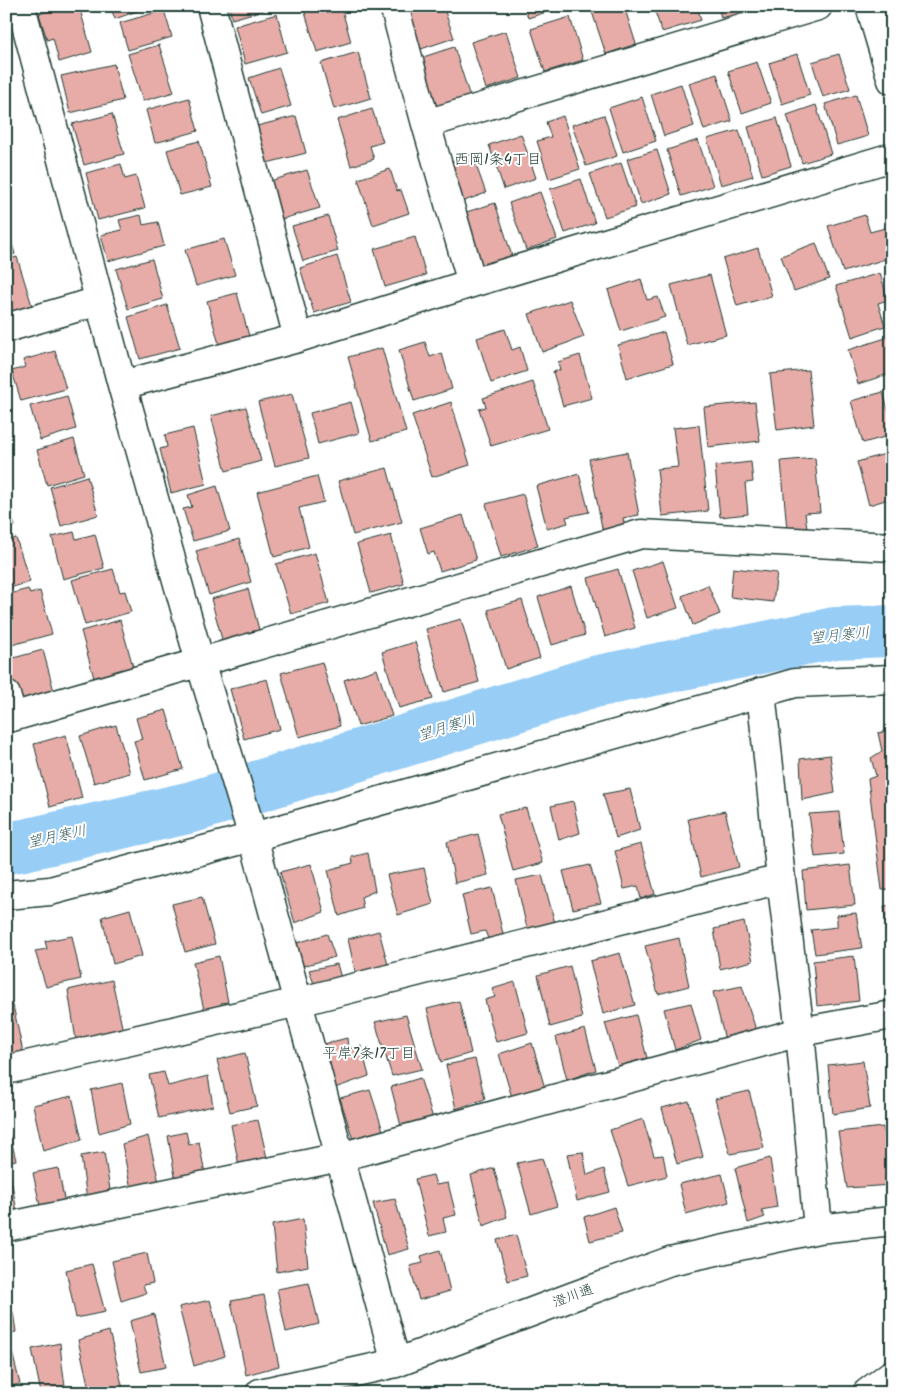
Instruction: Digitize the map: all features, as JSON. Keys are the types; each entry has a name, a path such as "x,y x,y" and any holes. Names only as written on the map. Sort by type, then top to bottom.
{"street":[{"path":"21,6 98,301 200,662 251,831 396,1363"},
{"path":"211,6 298,338"},
{"path":"394,6 472,283"},
{"path":"426,124 818,6"},
{"path":"870,6 892,80"},
{"path":"122,385 298,338 472,283 892,157"},
{"path":"6,328 98,301"},
{"path":"8,710 200,662 641,534 892,547"},
{"path":"6,895 50,891 251,831 795,683 892,679"},
{"path":"761,692 800,1032 818,1230"},
{"path":"6,1070 298,1002 781,879"},
{"path":"6,1227 340,1157 800,1032 892,1015"},
{"name":"澄川通","path":"260,1393 396,1363 670,1261 818,1230 892,1222"},
{"path":"866,1393 892,1374"}],"building":[{"path":"66,6 79,6 92,52 59,62 53,38 47,40 39,14"},
{"path":"110,6 151,6 115,19"},
{"path":"229,6 263,6 264,10 232,19"},
{"path":"303,6 341,6 351,42 317,52"},
{"path":"397,6 443,6 454,38 412,52"},
{"path":"524,6 565,6 528,18"},
{"path":"590,6 624,6 636,44 606,54"},
{"path":"653,6 697,6 701,20 662,32"},
{"path":"718,6 757,6 757,9 721,18"},
{"path":"164,10 172,37 128,50 120,23"},
{"path":"277,14 287,52 245,64 235,26"},
{"path":"570,17 583,60 545,72 531,29"},
{"path":"506,31 521,78 486,89 471,42"},
{"path":"159,45 174,92 143,101 128,54"},
{"path":"454,47 470,97 430,110 414,60"},
{"path":"358,52 371,98 334,109 321,63"},
{"path":"797,54 810,95 782,104 769,63"},
{"path":"839,54 850,89 823,97 812,62"},
{"path":"757,62 771,103 742,113 728,71"},
{"path":"114,64 123,100 70,113 61,76"},
{"path":"279,68 291,106 261,115 249,78"},
{"path":"717,74 732,121 704,130 689,83"},
{"path":"681,84 694,126 664,136 651,94"},
{"path":"856,95 868,136 837,145 825,104"},
{"path":"642,97 656,141 623,152 609,108"},
{"path":"189,98 198,131 155,143 146,110"},
{"path":"816,105 831,154 802,163 787,115"},
{"path":"372,109 383,142 370,146 374,159 351,166 337,120"},
{"path":"112,114 124,154 84,165 72,124"},
{"path":"604,115 617,156 586,166 572,125"},
{"path":"296,116 306,153 267,163 257,126"},
{"path":"563,116 580,169 549,179 537,141 551,137 546,122"},
{"path":"777,118 791,166 762,175 748,127"},
{"path":"739,130 753,176 721,185 707,139"},
{"path":"521,134 536,178 504,189 489,145"},
{"path":"698,140 713,186 681,196 667,150"},
{"path":"199,141 212,187 180,195 167,150"},
{"path":"657,150 671,194 641,204 627,159"},
{"path":"472,154 486,193 456,204 441,165"},
{"path":"621,163 636,207 605,217 590,174"},
{"path":"121,164 125,179 136,176 145,208 98,220 86,173"},
{"path":"390,169 397,191 401,190 409,213 373,225 358,179"},
{"path":"307,170 320,208 282,219 270,181"},
{"path":"581,179 595,223 565,233 550,189"},
{"path":"540,192 557,239 526,250 509,203"},
{"path":"495,203 512,256 475,268 457,215"},
{"path":"141,215 143,225 158,222 164,246 108,261 101,235 122,230 119,220"},
{"path":"865,215 870,232 885,228 892,257 843,272 828,226"},
{"path":"328,216 338,251 303,261 292,226"},
{"path":"6,224 15,254 6,257"},
{"path":"415,237 426,275 385,287 374,249"},
{"path":"224,239 235,275 196,286 185,250"},
{"path":"816,243 829,279 794,291 781,256"},
{"path":"758,248 772,296 737,306 723,259"},
{"path":"337,256 351,302 314,313 300,268"},
{"path":"17,257 34,312 6,321 6,260"},
{"path":"152,259 163,299 128,309 116,269"},
{"path":"880,273 888,300 878,303 885,326 852,337 836,286"},
{"path":"710,275 726,335 687,345 671,285"},
{"path":"641,279 647,300 658,297 665,317 621,331 608,290"},
{"path":"237,293 249,336 219,344 207,301"},
{"path":"570,300 584,337 542,352 529,314"},
{"path":"167,305 180,348 140,359 128,317"},
{"path":"505,329 512,350 520,347 527,371 491,383 477,338"},
{"path":"664,332 673,364 627,378 618,345"},
{"path":"892,336 892,373 858,384 848,350"},
{"path":"425,342 430,357 442,353 452,389 414,401 399,350"},
{"path":"382,348 406,432 372,441 348,357"},
{"path":"55,351 66,389 21,401 12,371 25,367 23,360"},
{"path":"580,355 592,398 563,406 553,372 560,370 558,362"},
{"path":"808,370 814,425 777,430 770,374"},
{"path":"533,382 548,429 491,446 479,409 486,407 483,398"},
{"path":"883,392 892,424 892,435 863,443 851,401"},
{"path":"292,394 309,458 275,466 258,402"},
{"path":"67,396 76,429 40,440 30,406"},
{"path":"351,402 359,433 318,444 310,413"},
{"path":"451,402 470,465 432,477 412,415"},
{"path":"755,402 760,441 708,447 704,407"},
{"path":"246,407 261,461 226,471 211,416"},
{"path":"699,425 708,511 662,516 657,469 678,467 673,428"},
{"path":"193,428 206,484 171,493 160,449 167,447 165,435"},
{"path":"74,439 84,474 47,485 37,450"},
{"path":"627,452 639,515 623,518 625,528 603,533 589,459"},
{"path":"892,452 892,498 869,505 857,462"},
{"path":"815,458 820,512 805,513 807,528 787,530 781,461"},
{"path":"751,462 753,482 745,483 748,514 720,517 715,466"},
{"path":"387,468 402,522 353,535 338,481"},
{"path":"579,474 589,512 566,517 568,523 547,529 536,486"},
{"path":"87,476 98,515 61,526 50,487"},
{"path":"317,476 324,502 299,508 309,547 274,557 257,492"},
{"path":"217,486 230,531 193,541 183,509 192,507 188,495"},
{"path":"523,494 538,546 501,557 486,504"},
{"path":"6,500 15,526 6,529"},
{"path":"463,515 476,560 440,571 434,552 428,554 420,528"},
{"path":"74,532 76,539 95,534 104,568 63,579 52,537"},
{"path":"391,535 404,584 371,593 357,544"},
{"path":"16,538 30,582 6,589 6,541"},
{"path":"239,539 251,582 209,595 196,551"},
{"path":"315,553 329,603 291,614 276,564"},
{"path":"663,561 678,608 647,618 632,571"},
{"path":"733,568 777,573 773,602 730,597"},
{"path":"113,569 120,592 125,591 131,612 85,625 72,580"},
{"path":"618,569 635,628 605,637 588,578"},
{"path":"708,585 720,614 693,625 682,596"},
{"path":"571,586 585,635 552,645 538,597"},
{"path":"28,589 30,594 40,591 52,634 8,646 6,639 6,595"},
{"path":"248,589 260,633 223,643 211,599"},
{"path":"522,600 540,658 506,669 488,610"},
{"path":"461,619 479,682 444,692 426,629"},
{"path":"120,620 135,674 96,685 81,631"},
{"path":"415,642 433,699 399,708 382,652"},
{"path":"43,650 55,695 17,705 6,660"},
{"path":"322,662 340,726 299,737 281,673"},
{"path":"377,669 392,716 358,726 344,680"},
{"path":"267,679 280,729 244,739 230,689"},
{"path":"166,710 183,769 145,780 134,741 142,739 136,718"},
{"path":"116,725 130,773 94,783 80,736"},
{"path":"892,730 892,889 882,890 868,779 876,776 871,758 882,751 878,733"},
{"path":"66,735 82,798 50,807 34,744"},
{"path":"830,755 835,793 802,800 800,759"},
{"path":"630,789 640,830 616,838 603,794"},
{"path":"573,801 580,833 559,840 551,806"},
{"path":"526,808 543,863 513,871 498,814"},
{"path":"725,811 739,867 701,877 688,819"},
{"path":"839,812 844,854 815,857 809,814"},
{"path":"478,834 488,875 455,883 447,842"},
{"path":"641,844 655,894 641,899 638,886 624,889 615,851"},
{"path":"368,853 375,891 361,897 363,908 339,916 328,870 353,863 352,857"},
{"path":"311,864 324,912 295,923 280,872"},
{"path":"590,865 601,903 573,909 563,871"},
{"path":"850,865 855,905 806,910 803,871"},
{"path":"424,868 433,904 398,915 387,875"},
{"path":"542,875 556,927 528,933 516,880"},
{"path":"492,888 504,938 489,941 485,931 471,934 462,895"},
{"path":"202,897 215,944 185,952 172,904"},
{"path":"892,905 892,967 884,906"},
{"path":"130,909 142,956 113,964 102,917"},
{"path":"856,913 862,948 815,954 811,930 837,927 837,915"},
{"path":"744,922 753,961 720,969 714,929"},
{"path":"379,931 390,972 357,980 348,939"},
{"path":"327,934 335,957 303,966 297,943"},
{"path":"72,936 81,979 46,987 35,951 47,949 45,941"},
{"path":"679,938 689,986 658,994 645,946"},
{"path":"620,953 635,1005 603,1014 590,961"},
{"path":"219,956 228,1002 221,1003 226,1017 205,1014 193,962"},
{"path":"854,956 859,1001 817,1006 813,961"},
{"path":"337,964 343,985 317,992 309,970"},
{"path":"570,966 582,1018 550,1027 538,975"},
{"path":"112,980 124,1036 77,1046 68,990"},
{"path":"515,982 528,1033 496,1042 485,1000 495,997 492,989"},
{"path":"742,986 757,1033 725,1040 713,992"},
{"path":"459,1001 471,1053 441,1062 427,1009"},
{"path":"691,1003 701,1040 675,1050 664,1009"},
{"path":"13,1005 24,1057 6,1061 6,1006"},
{"path":"406,1015 422,1069 392,1076 375,1022"},
{"path":"636,1015 647,1058 618,1066 605,1023"},
{"path":"585,1029 596,1070 567,1080 556,1037"},
{"path":"347,1038 348,1049 361,1046 369,1076 332,1089 320,1045"},
{"path":"532,1043 546,1092 513,1101 499,1054"},
{"path":"245,1053 257,1106 230,1112 217,1060"},
{"path":"475,1059 485,1099 456,1109 446,1065"},
{"path":"863,1061 870,1108 833,1114 828,1065"},
{"path":"164,1072 168,1086 208,1076 213,1106 159,1118 149,1075"},
{"path":"420,1078 433,1118 401,1126 391,1087"},
{"path":"122,1083 130,1124 99,1133 91,1090"},
{"path":"370,1090 386,1140 355,1146 340,1098"},
{"path":"749,1091 764,1148 730,1154 715,1099"},
{"path":"72,1096 82,1140 43,1151 33,1105"},
{"path":"689,1101 703,1157 677,1164 662,1108"},
{"path":"643,1119 654,1156 663,1155 667,1176 628,1186 610,1130"},
{"path":"6,1120 16,1160 6,1162"},
{"path":"258,1120 269,1166 240,1171 231,1125"},
{"path":"883,1127 892,1173 892,1185 847,1188 838,1132"},
{"path":"186,1132 189,1145 199,1142 206,1179 177,1188 168,1136"},
{"path":"148,1136 159,1182 131,1189 122,1144"},
{"path":"104,1152 111,1196 87,1200 81,1156"},
{"path":"583,1152 587,1175 604,1169 610,1192 577,1201 567,1154"},
{"path":"542,1158 557,1206 531,1214 517,1163"},
{"path":"770,1158 777,1207 761,1210 765,1217 748,1223 735,1168"},
{"path":"58,1168 66,1209 42,1215 33,1173"},
{"path":"494,1168 507,1217 483,1226 471,1175"},
{"path":"10,1173 17,1212 6,1214 6,1174"},
{"path":"722,1174 729,1202 686,1214 679,1184"},
{"path":"433,1175 436,1185 448,1183 456,1215 443,1218 446,1232 429,1236 415,1179"},
{"path":"395,1199 409,1249 387,1255 373,1203"},
{"path":"614,1207 622,1233 590,1241 584,1217"},
{"path":"303,1219 308,1266 277,1272 272,1225"},
{"path":"516,1235 527,1276 508,1281 497,1240"},
{"path":"440,1250 450,1291 419,1300 410,1266 423,1263 421,1256"},
{"path":"147,1253 153,1283 143,1285 146,1293 121,1301 112,1261"},
{"path":"92,1264 105,1312 76,1318 66,1270"},
{"path":"309,1283 319,1324 286,1332 277,1289"},
{"path":"264,1295 279,1366 246,1375 231,1301"},
{"path":"210,1300 225,1356 194,1366 179,1307"},
{"path":"13,1312 16,1332 6,1334 6,1314"},
{"path":"154,1314 166,1367 141,1372 130,1321"},
{"path":"109,1331 124,1393 90,1393 78,1340"},
{"path":"60,1343 66,1393 41,1393 32,1349"},
{"path":"11,1348 20,1384 6,1387 6,1349"}],"waterway":[{"name":"望月寒川","path":"6,848 192,807 594,682 835,633 892,631"}],"district":[{"name":"西岡1条4丁目","path":"498,160"},
{"name":"平岸7条17丁目","path":"369,1054"}]}
